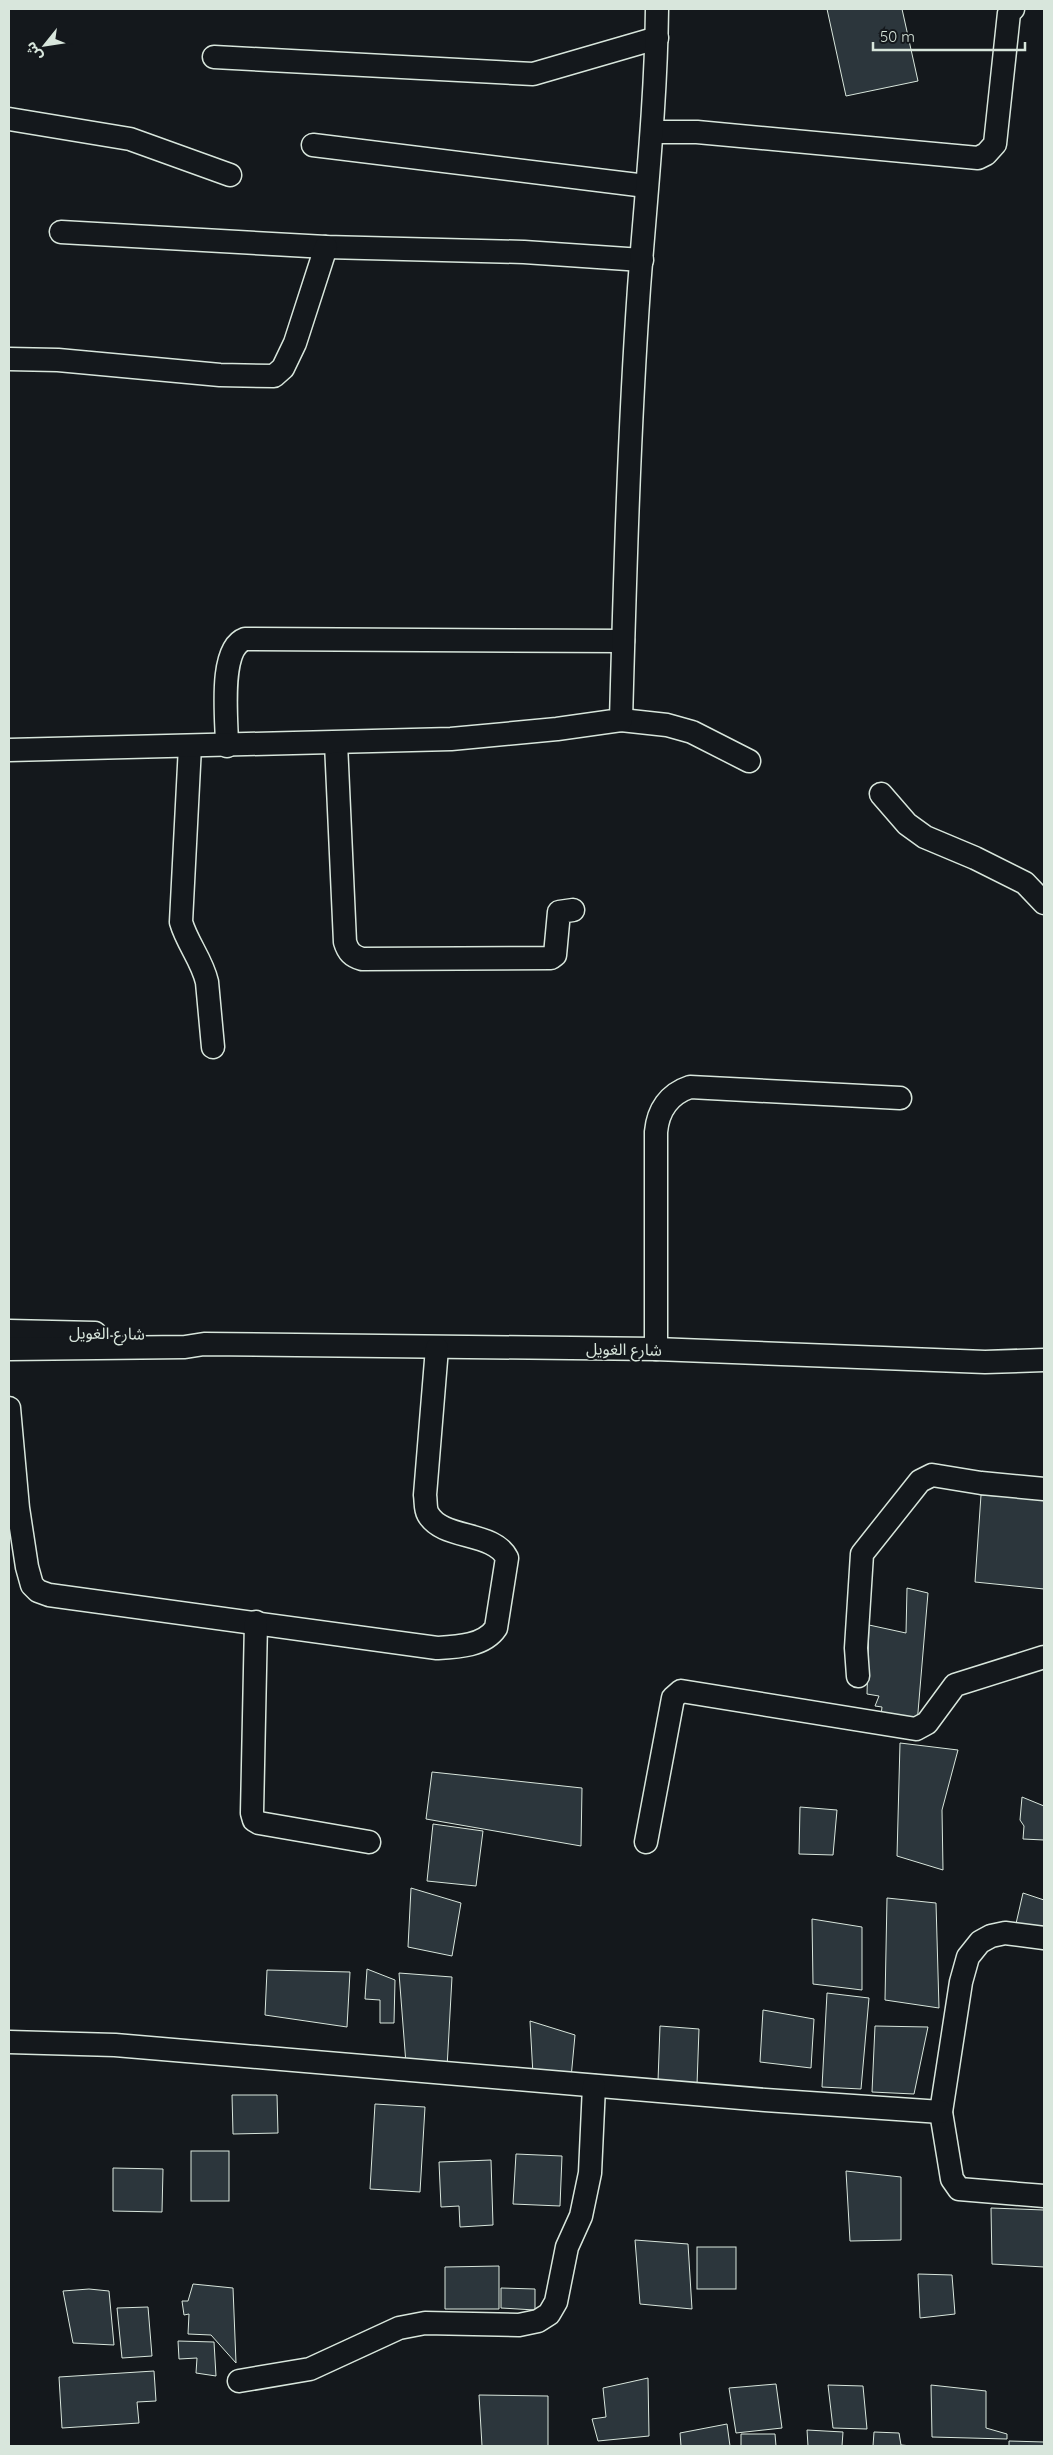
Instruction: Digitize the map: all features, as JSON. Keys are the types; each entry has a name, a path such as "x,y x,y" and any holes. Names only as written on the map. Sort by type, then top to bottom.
{"street":[{"path":"621,720 623,641 642,260 646,186 653,132 657,9"},
{"path":"653,132 697,132 978,158 986,154 995,144 1009,13 1013,9"},
{"path":"214,57 533,74 657,38"},
{"path":"9,119 130,138 230,175"},
{"path":"313,144 646,186"},
{"path":"61,232 326,247 524,252 642,260"},
{"path":"9,359 58,360 220,375 274,376 283,368 295,342 326,247"},
{"path":"227,746 227,671 231,652 238,642 245,638 623,641"},
{"path":"9,750 451,739 557,729 621,720 682,729 749,761"},
{"path":"336,743 344,942 348,951 354,956 362,959 551,958 555,955 559,912 573,910"},
{"path":"190,746 181,922 184,935 205,973 213,1047"},
{"path":"880,794 907,824 925,838 975,858 1025,883 1044,903"},
{"path":"656,1349 656,1132 657,1121 664,1105 674,1095 690,1086 900,1098"},
{"name":"شارع الغويل","path":"9,1332 179,1334 204,1344"},
{"name":"شارع الغويل","path":"9,1349 185,1347 204,1344 656,1349 986,1362 1044,1360"},
{"path":"9,1408 18,1508 27,1567 32,1585 38,1592 437,1648 458,1647 481,1641 492,1634 496,1628 507,1558 505,1554 492,1544 444,1527 434,1521 426,1512 425,1495 436,1348"},
{"path":"858,1676 856,1648 862,1554 920,1481 932,1475 981,1483 1044,1489"},
{"path":"256,1622 252,1813 254,1820 266,1824 368,1842"},
{"path":"646,1842 674,1698 681,1691 916,1728 927,1723 955,1685 1044,1658"},
{"path":"1044,1938 1005,1933 998,1934 980,1942 968,1957 961,1982 941,2112 952,2179 959,2189 1044,2196"},
{"path":"9,2042 115,2046 594,2086 941,2112"},
{"path":"239,2381 310,2370 400,2328 425,2322 519,2325 538,2322 549,2314 556,2302 567,2247 581,2216 590,2173 594,2086"}],"building":[{"path":"827,9 902,9 918,81 846,96"},
{"path":"981,1495 1044,1499 1044,1589 975,1582"},
{"path":"907,1588 928,1593 916,1736 879,1732 882,1707 875,1706 879,1696 867,1694 869,1625 906,1633"},
{"path":"900,1743 958,1750 942,1810 943,1870 897,1856"},
{"path":"432,1772 582,1788 581,1846 426,1819"},
{"path":"1022,1797 1044,1806 1044,1840 1023,1839 1024,1826 1020,1820"},
{"path":"800,1807 837,1810 833,1855 799,1854"},
{"path":"433,1824 483,1831 476,1886 427,1881"},
{"path":"411,1888 461,1903 452,1956 408,1947"},
{"path":"1023,1893 1044,1900 1044,1931 1015,1928"},
{"path":"887,1898 936,1903 939,2008 885,2000"},
{"path":"812,1919 862,1927 862,1990 813,1984"},
{"path":"367,1969 395,1980 394,2023 380,2023 380,2000 365,1999"},
{"path":"267,1970 350,1972 347,2027 265,2015"},
{"path":"399,1973 452,1977 447,2068 406,2064"},
{"path":"827,1993 869,1998 861,2089 822,2087"},
{"path":"763,2010 814,2019 811,2068 760,2062"},
{"path":"530,2021 575,2035 571,2078 533,2075"},
{"path":"660,2026 699,2029 697,2085 658,2081"},
{"path":"875,2026 928,2027 914,2094 872,2092"},
{"path":"232,2095 277,2095 278,2133 233,2134"},
{"path":"375,2104 425,2107 420,2192 370,2189"},
{"path":"191,2151 229,2151 229,2201 191,2201"},
{"path":"516,2154 562,2156 560,2206 513,2204"},
{"path":"491,2160 493,2225 460,2227 459,2206 441,2207 439,2162"},
{"path":"113,2168 163,2169 162,2212 113,2211"},
{"path":"846,2171 901,2177 901,2240 850,2241"},
{"path":"991,2208 1044,2210 1044,2267 992,2264"},
{"path":"635,2240 688,2244 692,2309 640,2304"},
{"path":"697,2247 736,2247 736,2289 697,2289"},
{"path":"499,2266 499,2309 445,2309 445,2267"},
{"path":"918,2274 952,2275 955,2314 920,2318"},
{"path":"193,2284 233,2288 236,2363 211,2335 188,2334 189,2314 184,2315 182,2301 188,2301"},
{"path":"501,2288 535,2289 535,2310 501,2308"},
{"path":"89,2289 109,2291 114,2345 73,2343 63,2291"},
{"path":"148,2307 152,2356 122,2358 117,2308"},
{"path":"178,2341 214,2342 216,2376 196,2373 197,2358 179,2359"},
{"path":"154,2371 156,2401 137,2402 139,2423 62,2428 59,2377"},
{"path":"648,2378 649,2436 598,2441 592,2419 606,2417 603,2388"},
{"path":"776,2384 782,2428 736,2433 729,2388"},
{"path":"828,2385 863,2386 867,2429 833,2428"},
{"path":"931,2385 986,2391 986,2428 1007,2434 1007,2439 932,2437"},
{"path":"479,2395 548,2396 548,2446 482,2446"},
{"path":"727,2424 730,2446 681,2446 680,2433"},
{"path":"807,2430 843,2432 842,2446 808,2446"},
{"path":"874,2432 899,2433 901,2445 912,2446 873,2446"},
{"path":"741,2434 775,2434 776,2446 741,2446"},
{"path":"1009,2441 1044,2442 1044,2446 1009,2446"}]}
